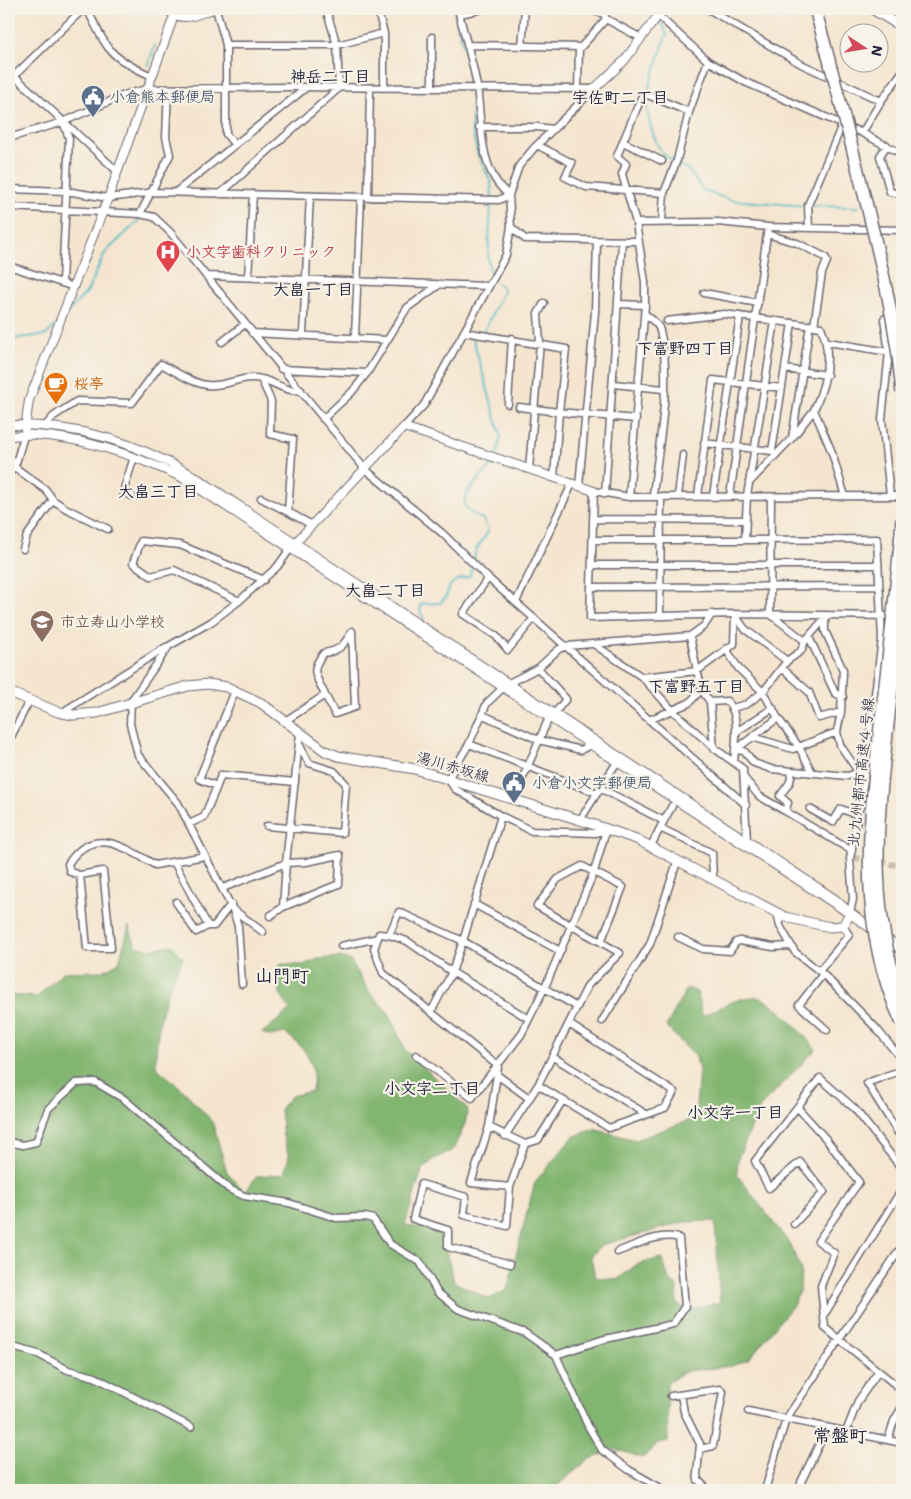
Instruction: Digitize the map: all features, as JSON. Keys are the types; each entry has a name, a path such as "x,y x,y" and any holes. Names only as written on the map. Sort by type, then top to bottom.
{"highway":[{"path":"815,9 844,113 882,268 897,340 902,393"},
{"path":"823,9 882,236 902,327"},
{"name":"北九州都市高速４号線","path":"902,519 870,812 868,870 879,955 902,1023"},
{"name":"北九州都市高速４号線","path":"902,600 880,800 877,869 882,924 902,1001"}],"main road":[{"path":"172,13 214,9"},
{"path":"872,9 902,27"},
{"name":"湯川赤坂線","path":"9,692 61,713 73,715 98,713 188,686 208,684 235,690 261,703 325,751 338,756 415,769 580,820 636,839 650,848 776,912 808,924 830,927 843,926"},
{"path":"843,926 850,913 902,950"}],"street":[{"path":"83,9 11,73 62,122 117,170"},
{"path":"87,9 112,53 124,64 152,76"},
{"path":"214,9 226,44 226,134 234,144"},
{"path":"326,9 337,45 339,88"},
{"path":"377,9 384,33 384,88"},
{"path":"482,9 459,11 477,88 479,127 488,162 501,189 509,195"},
{"path":"522,46 525,9"},
{"path":"588,9 604,14 641,38"},
{"path":"651,9 661,12 708,61 744,82 862,133 902,154"},
{"path":"708,9 801,64 881,101"},
{"path":"61,713 168,646 211,622 240,601 277,567 312,525 424,405 506,255 511,227 509,195 519,166 553,129 624,61 661,12"},
{"path":"9,474 24,436 29,400 108,198 152,76 172,13"},
{"path":"578,89 579,47 604,14"},
{"path":"226,44 337,45 384,33"},
{"path":"432,36 432,88"},
{"path":"467,45 579,47"},
{"path":"662,222 664,193 677,160 689,112 708,61"},
{"path":"862,133 881,101 902,72"},
{"path":"9,138 62,122 124,95 147,89 307,87 594,89"},
{"path":"176,192 307,87"},
{"path":"220,194 339,88"},
{"path":"355,337 370,88"},
{"path":"143,214 170,156 166,137 166,89"},
{"path":"629,496 645,314 645,282 636,223 622,174 626,164 617,156 642,96 648,95 689,112"},
{"path":"62,122 69,138 62,282"},
{"path":"809,228 808,208 842,125"},
{"path":"479,127 537,127 553,129"},
{"path":"623,142 662,161"},
{"path":"537,145 572,163 566,177 586,187 664,193"},
{"path":"886,145 880,156 890,192 902,194"},
{"path":"9,189 66,191 108,198 153,192 500,200 509,195"},
{"path":"248,277 254,194"},
{"path":"303,334 310,196"},
{"path":"9,207 103,211 143,214 154,217 170,232 365,469 442,533 488,578 746,805"},
{"path":"636,223 718,222 768,231 797,243 824,257 827,261 822,273 802,372 792,438"},
{"path":"511,227 525,239 638,241"},
{"path":"768,231 809,228 902,230"},
{"path":"730,496 768,231"},
{"path":"516,602 576,485 586,414 594,312 597,241"},
{"path":"605,494 622,241"},
{"path":"9,266 62,282 74,288"},
{"path":"206,276 488,286"},
{"path":"323,419 352,392 367,373 407,308 440,284"},
{"path":"704,293 758,303"},
{"path":"530,469 540,343 538,314 544,303"},
{"path":"618,304 645,305"},
{"path":"890,496 882,419 889,352 884,319 902,307"},
{"path":"645,314 660,328 664,366 664,389 653,496"},
{"path":"667,321 724,314 821,327 828,342 826,375 824,388 814,410 792,438 749,483"},
{"path":"713,496 740,316"},
{"path":"745,540 747,496 775,321"},
{"path":"704,443 772,452 792,323"},
{"path":"222,342 245,324"},
{"path":"464,332 512,338 566,349 554,478"},
{"path":"252,333 303,334 387,340"},
{"path":"508,404 512,338"},
{"path":"828,342 889,352"},
{"path":"45,426 54,416 77,401 132,403 160,364 207,386 249,377 261,378 292,392 301,390"},
{"path":"281,369 367,373"},
{"path":"785,369 826,375"},
{"path":"261,378 271,401 270,434 293,439 288,512"},
{"path":"698,496 713,380 782,388"},
{"path":"613,384 664,389"},
{"path":"519,407 636,419"},
{"path":"814,410 831,450 845,496"},
{"path":"9,425 45,426 113,438 159,456 210,486 293,546"},
{"path":"404,426 605,494 629,496 902,496"},
{"path":"9,436 34,434 71,439 134,457 181,477 293,546 551,715 833,905 850,913"},
{"path":"678,496 683,455"},
{"path":"132,496 122,492 134,457"},
{"path":"13,463 46,490 53,500 108,529"},
{"path":"594,491 590,618 712,614 770,614 825,617 880,615 902,617"},
{"path":"660,616 661,496"},
{"path":"770,614 771,496"},
{"path":"261,498 312,525"},
{"path":"23,549 27,536 53,500"},
{"path":"593,520 746,520"},
{"path":"593,540 771,541 877,539 882,639 864,780 852,851 853,899 850,913"},
{"path":"240,601 174,570 151,576 133,563 141,541 180,545 264,580"},
{"path":"592,565 770,563 878,565"},
{"path":"488,578 464,614 496,636 508,650 534,618"},
{"path":"591,587 878,586"},
{"path":"606,830 596,833 532,831 501,816 455,789 448,779 469,744 487,703 505,686 538,668 559,649 567,646 690,636 704,626 712,614"},
{"path":"642,677 697,671 734,644 735,614"},
{"path":"735,614 745,629 787,661"},
{"path":"770,614 807,639 835,693 843,697"},
{"path":"732,708 747,704 764,692 787,661 801,651 807,639 825,617"},
{"path":"825,617 825,631 843,670 843,697 837,732 840,745 864,780"},
{"path":"352,631 355,707 335,714 325,695 314,670 315,664 324,653 335,652 344,646 352,631"},
{"path":"690,636 702,689 710,702 714,748"},
{"path":"595,645 642,677 673,711 714,748 743,768 747,841"},
{"path":"168,646 131,702 130,724 138,755 178,803 232,907 238,926 242,984"},
{"path":"726,650 739,668 764,692 778,718 799,747 812,772"},
{"path":"513,800 551,715 566,699 538,668"},
{"path":"782,668 809,692 819,718 841,712"},
{"path":"649,720 689,703 702,689"},
{"path":"217,786 200,779 235,690"},
{"path":"286,721 325,695"},
{"path":"710,702 727,700 732,708 736,732 734,761"},
{"path":"9,741 29,701"},
{"path":"736,732 773,708"},
{"path":"483,715 539,740 581,750 590,745"},
{"path":"551,715 590,745 618,760 747,841 835,899 850,913"},
{"path":"735,750 778,718"},
{"path":"752,737 793,749 837,732"},
{"path":"283,907 300,734"},
{"path":"267,826 342,833 346,784 334,772 309,763 299,744"},
{"path":"469,744 598,790 664,821"},
{"path":"735,750 744,751 754,763 771,769 848,776 859,772"},
{"path":"580,820 618,760"},
{"path":"785,811 788,803 780,796 790,782 792,772"},
{"path":"189,824 204,817 221,775 294,782"},
{"path":"745,779 759,796 852,851"},
{"path":"650,848 672,806"},
{"path":"810,809 833,822 840,809 858,815"},
{"path":"431,1012 452,972 501,816"},
{"path":"660,828 712,853 714,880"},
{"path":"416,1055 472,1098 521,1035 545,987 594,872 606,830"},
{"path":"80,875 87,948 111,948 103,871 80,875 70,872 68,864 73,856 91,844 107,841 119,845 155,865 205,856"},
{"path":"223,888 286,863 306,862 340,855 339,884 283,907 270,916"},
{"path":"174,862 208,926"},
{"path":"602,1021 650,944 677,862"},
{"path":"505,1136 538,1085 588,986 620,953 537,906 558,879 582,866 623,887 601,942"},
{"path":"176,902 196,932 208,926 214,926 232,907"},
{"path":"474,904 560,951"},
{"path":"232,907 263,932"},
{"path":"389,935 399,912 463,941 545,987 577,1008"},
{"path":"776,912 780,926 795,952 821,972 876,1028 902,1060"},
{"path":"827,1030 799,1005 849,935 843,926"},
{"path":"498,1066 383,973 374,949 379,934 408,941 452,972 529,1019"},
{"path":"341,946 378,938"},
{"path":"678,938 703,949 730,951 736,942 740,940 773,946 790,946"},
{"path":"538,1085 609,1128 665,1108 674,1092 569,1024"},
{"path":"552,1056 646,1114"},
{"path":"498,1066 489,1127 471,1183 510,1187"},
{"path":"902,1070 867,1083 902,1139"},
{"path":"497,1075 529,1098"},
{"path":"794,1224 824,1192 800,1162 769,1188 755,1161 820,1078 856,1109 902,1169"},
{"path":"9,1142 23,1145 36,1142 48,1109 76,1083 95,1082 124,1099 229,1189 244,1196 289,1202 336,1218 365,1217 373,1219 390,1244 420,1262 437,1292 458,1309 525,1333 556,1355 588,1426 602,1450 629,1470 664,1490"},
{"path":"489,1127 525,1144 538,1140 563,1100"},
{"path":"798,1107 826,1139 859,1182 818,1241 834,1253 821,1286 825,1328 902,1390"},
{"path":"510,1264 448,1247 448,1230 413,1219 421,1184 466,1197 464,1214 507,1226 510,1187 525,1144"},
{"path":"824,1315 902,1189"},
{"path":"556,1355 601,1340 673,1324 681,1313 685,1306 679,1238 671,1236 653,1239 617,1252"},
{"path":"765,1490 786,1419 902,1246"},
{"path":"9,1346 38,1354 68,1370 95,1378 191,1427"},
{"path":"846,1432 858,1401 878,1372"},
{"path":"671,1396 720,1389 723,1392 713,1446 700,1450"},
{"path":"681,1394 684,1412 700,1444 698,1480 708,1490"},
{"path":"888,1440 894,1421 902,1407"},
{"path":"748,1411 902,1443"},
{"path":"801,1490 801,1482 827,1428"}],"green space":[{"path":"129,926 136,946 149,949 172,945 183,958 162,1011 156,1051 156,1067 182,1089 212,1121 227,1172 245,1192 257,1176 284,1174 289,1157 283,1136 280,1109 291,1096 312,1091 313,1072 305,1051 285,1033 270,1036 262,1033 290,1010 279,988 280,964 303,965 318,959 341,957 351,961 370,993 389,1013 405,1050 468,1109 465,1124 453,1150 434,1159 422,1170 405,1225 441,1231 454,1282 489,1299 507,1290 535,1182 573,1137 593,1129 636,1140 695,1118 699,1070 696,1057 666,1027 687,988 697,992 702,1016 741,999 761,998 770,1003 787,1018 816,1049 761,1106 738,1158 737,1175 789,1243 801,1269 800,1289 793,1305 749,1359 732,1366 686,1371 667,1383 668,1441 658,1443 643,1458 615,1449 588,1460 552,1490 9,1490 9,995 37,997 63,972 103,971 119,962","holes":["715,1221 720,1302 689,1310 677,1304 677,1286 670,1281 661,1258 636,1265 617,1280 595,1277 591,1257 601,1245 685,1222"]}],"waterway":[{"path":"454,9 472,80 472,130 478,155 491,182 492,198"},
{"path":"647,93 667,34 662,23"},
{"path":"148,66 155,45"},
{"path":"646,98 648,116 656,143 661,151 674,161"},
{"path":"678,164 689,171 704,191 731,200 806,206 859,207"},
{"path":"67,313 87,292 105,253 137,222 149,202"},
{"path":"491,203 488,257 491,277"},
{"path":"483,333 503,292 503,288 497,283"},
{"path":"9,339 46,335 55,326"},
{"path":"472,336 501,436 497,456"},
{"path":"474,560 476,550 488,532 483,519 471,513 465,506 465,499 475,483 496,460"},
{"path":"424,621 420,610 421,604 440,603 446,597 450,585 457,580 469,577 473,567"}],"tunnel":[{"path":"854,858 902,866"}],"place":[{"name":"小倉熊本郵便局","path":"93,118"},
{"name":"小文字歯科クリニック","path":"168,273"},
{"name":"桜亭","path":"56,405"},
{"name":"市立寿山小学校","path":"42,643"},
{"name":"小倉小文字郵便局","path":"514,804"}],"district":[{"name":"神岳二丁目","path":"330,76"},
{"name":"宇佐町二丁目","path":"620,97"},
{"name":"大畠一丁目","path":"313,289"},
{"name":"下富野四丁目","path":"685,348"},
{"name":"大畠三丁目","path":"158,491"},
{"name":"大畠二丁目","path":"385,590"},
{"name":"下富野五丁目","path":"696,686"},
{"name":"山門町","path":"282,976"},
{"name":"小文字二丁目","path":"432,1088"},
{"name":"小文字一丁目","path":"735,1112"},
{"name":"常盤町","path":"840,1436"}]}
